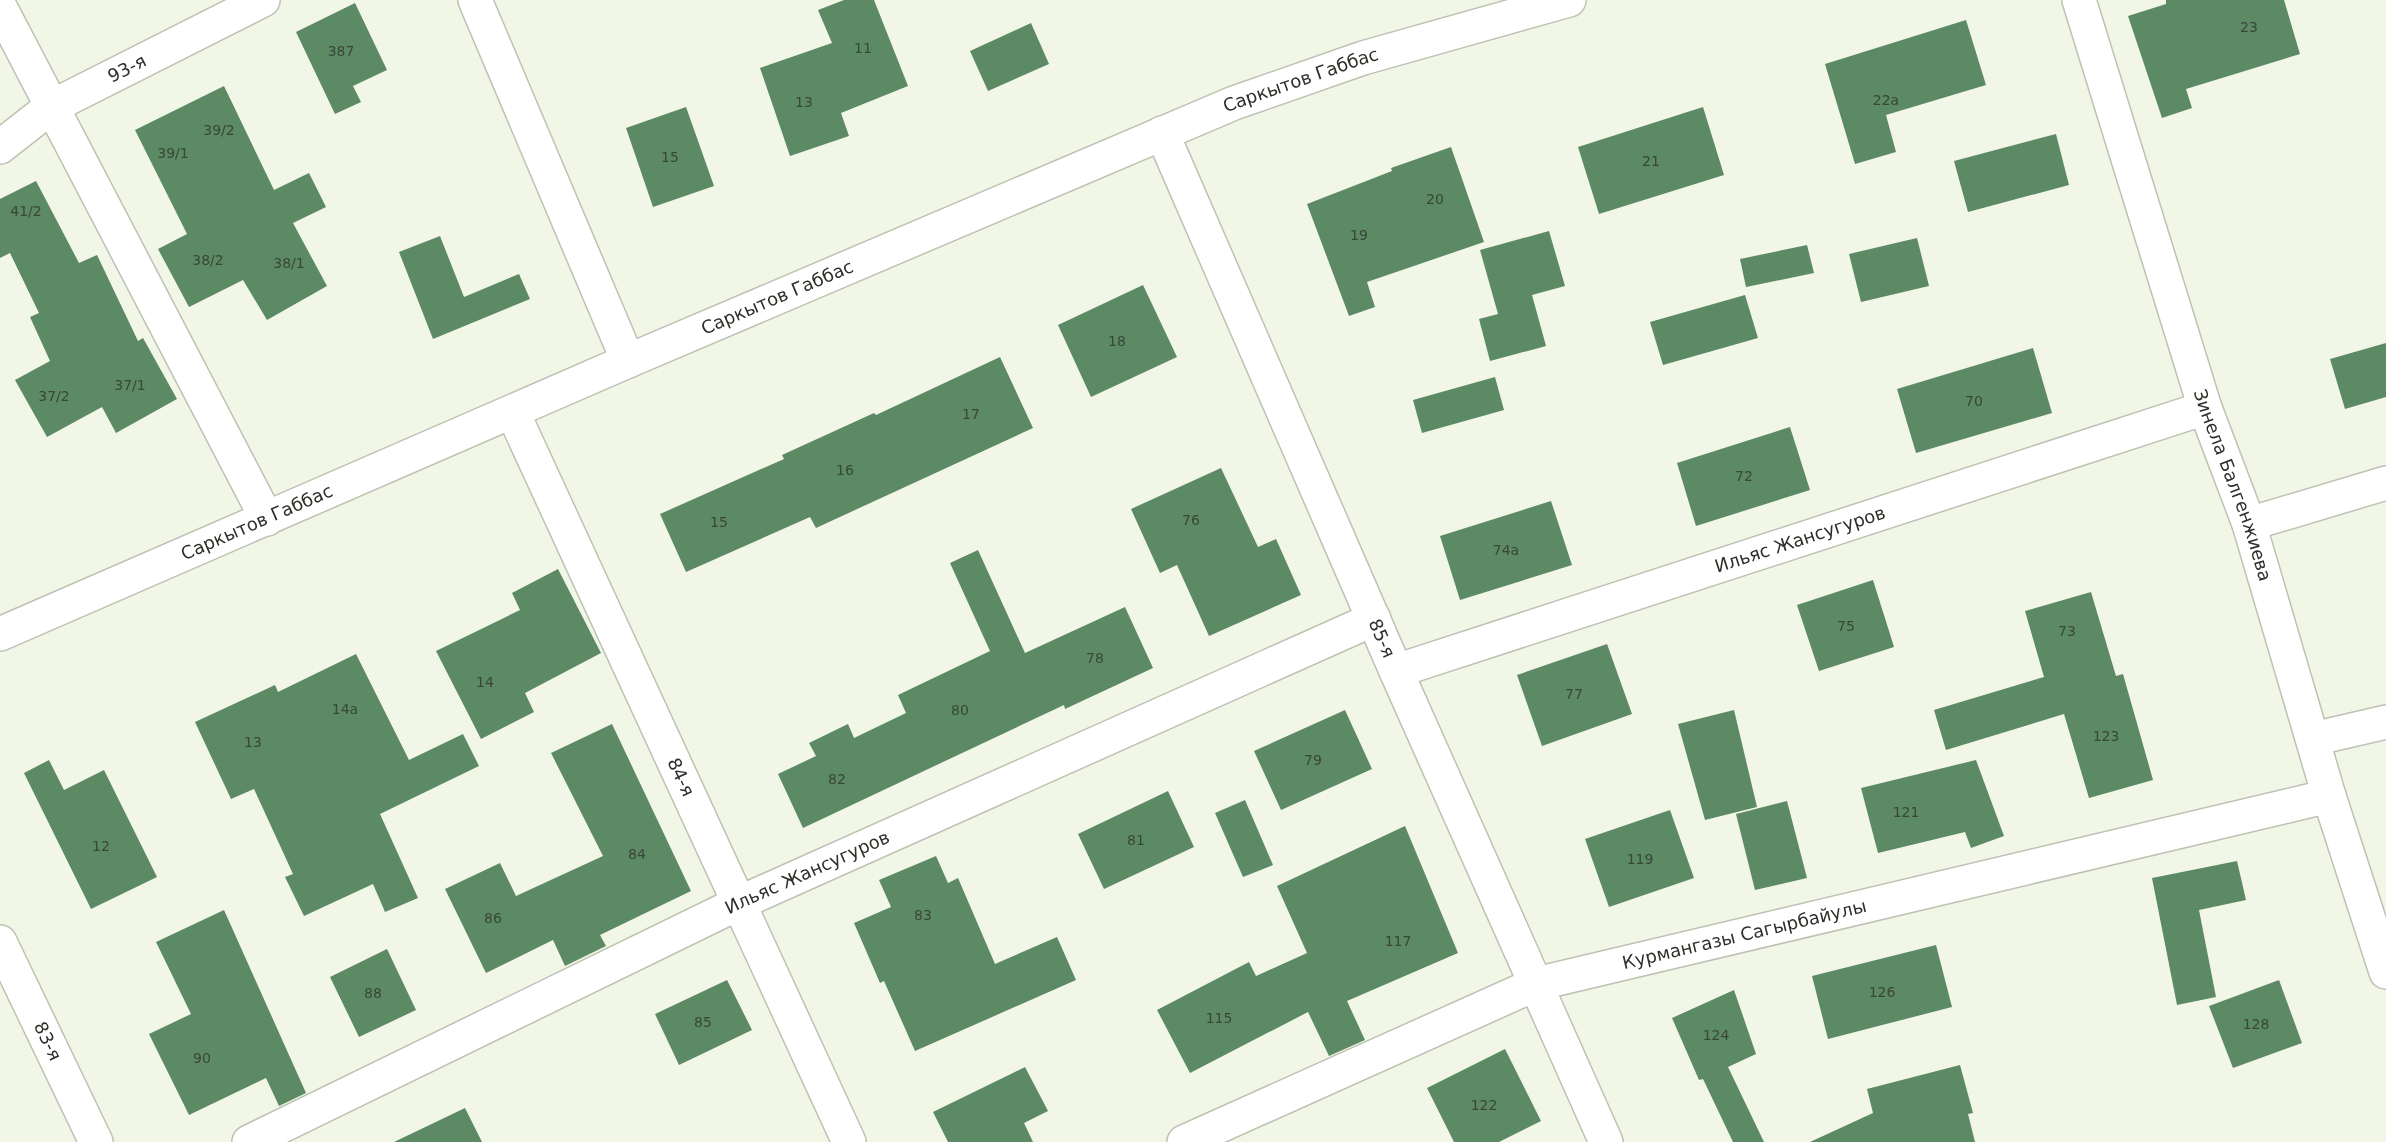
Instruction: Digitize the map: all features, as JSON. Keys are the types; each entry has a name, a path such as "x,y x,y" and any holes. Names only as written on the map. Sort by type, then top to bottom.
{"street":[{"name":"93-я","path":"0,147 51,107 263,0"},
{"path":"475,0 628,361"},
{"name":"Саркытов Габбас","path":"0,634 628,361 1234,103 1363,58 1569,0"},
{"name":"Зинела Балгенжиева","path":"2079,0 2205,408 2249,524 2329,796 2386,972"},
{"path":"0,7 267,519"},
{"name":"85-я","path":"1162,133 1396,671 1606,1142"},
{"name":"Ильяс Жансугуров","path":"1396,671 2205,408"},
{"name":"84-я","path":"513,413 849,1142"},
{"path":"2249,524 2386,483"},
{"name":"Ильяс Жансугуров","path":"248,1142 738,903 1374,619"},
{"path":"2313,739 2386,722"},
{"name":"Курмангазы Сагырбайулы","path":"1184,1142 1536,984 2329,796"},
{"name":"83-я","path":"0,942 96,1142"}],"building":[{"path":"844,0 874,0 908,86 841,113 849,136 790,156 760,68 832,43 818,10"},
{"path":"2166,0 2284,0 2300,54 2186,89 2192,108 2162,118 2128,16 2166,4"},
{"path":"355,3 387,70 353,86 361,102 335,114 296,32"},
{"path":"1966,20 1986,85 1886,115 1896,152 1855,164 1825,64"},
{"path":"1031,23 1049,64 988,91 970,51"},
{"path":"224,86 274,190 309,173 326,207 293,223 327,286 267,320 243,280 189,307 158,249 187,234 135,130"},
{"path":"686,107 714,186 653,207 626,128"},
{"path":"1703,107 1724,175 1599,214 1578,147"},
{"path":"2056,134 2069,185 1968,212 1954,161"},
{"path":"1451,147 1484,242 1367,282 1375,307 1349,316 1307,204 1392,171 1391,168"},
{"path":"36,181 79,263 97,255 138,341 143,338 177,399 116,433 102,407 47,437 15,380 50,361 30,317 39,313 10,253 0,258 0,199"},
{"path":"1549,231 1565,286 1532,295 1546,346 1490,361 1479,319 1498,314 1480,250"},
{"path":"440,236 464,297 519,274 530,299 433,339 399,252"},
{"path":"1917,238 1929,286 1861,302 1849,254"},
{"path":"1807,245 1814,273 1746,287 1740,259"},
{"path":"1143,285 1177,357 1091,397 1058,325"},
{"path":"1745,295 1758,338 1663,365 1650,322"},
{"path":"2386,343 2386,397 2345,409 2330,359"},
{"path":"2033,348 2052,413 1916,453 1897,389"},
{"path":"1000,357 1033,428 816,528 810,517 686,572 660,514 784,459 782,455"},
{"path":"1495,377 1504,410 1422,433 1413,400"},
{"path":"1790,427 1810,490 1696,526 1677,463"},
{"path":"1221,468 1258,547 1276,539 1301,595 1209,636 1177,565 1160,573 1131,509"},
{"path":"1551,501 1572,565 1460,600 1440,536"},
{"path":"978,550 1025,653 1125,607 1153,668 1065,709 1064,705 803,828 778,774 816,756 809,743 848,724 854,738 906,713 898,695 990,651 950,563"},
{"path":"558,569 601,653 525,693 534,712 481,739 436,651 520,610 512,593"},
{"path":"1873,580 1894,647 1819,671 1797,605"},
{"path":"2091,592 2116,676 2123,674 2153,780 2089,798 2064,714 1946,750 1934,710 2044,677 2025,611"},
{"path":"1607,644 1632,714 1542,746 1517,675"},
{"path":"356,654 409,760 463,734 479,766 380,814 418,898 385,912 373,884 304,916 285,877 293,874 254,789 231,799 195,722 275,685 278,692"},
{"path":"1345,710 1372,769 1281,810 1254,751"},
{"path":"1734,710 1757,807 1705,820 1678,724"},
{"path":"612,724 691,891 600,935 606,946 565,966 553,940 486,973 445,889 500,863 516,896 603,856 551,753"},
{"path":"49,760 64,790 104,770 157,877 91,909 24,773"},
{"path":"1976,760 2004,836 1971,848 1965,832 1878,853 1861,788"},
{"path":"1168,791 1194,847 1104,889 1078,834"},
{"path":"1245,800 1273,865 1243,877 1215,813"},
{"path":"1787,801 1807,878 1755,890 1736,814"},
{"path":"1670,810 1694,878 1609,907 1585,839"},
{"path":"1405,826 1458,953 1347,1001 1365,1040 1329,1056 1308,1012 1190,1073 1157,1010 1249,962 1256,976 1307,953 1277,886"},
{"path":"936,856 948,883 958,878 995,964 1057,937 1076,980 915,1051 884,981 880,983 854,923 891,907 879,880"},
{"path":"2237,861 2246,900 2199,910 2216,997 2177,1005 2152,878"},
{"path":"224,910 306,1093 279,1106 266,1078 189,1115 149,1034 191,1014 156,942"},
{"path":"1936,945 1952,1007 1828,1039 1812,976"},
{"path":"387,949 416,1010 359,1037 330,977"},
{"path":"727,980 752,1030 679,1065 655,1014"},
{"path":"2279,980 2302,1043 2233,1068 2209,1006"},
{"path":"1734,990 1756,1054 1728,1067 1764,1142 1733,1142 1703,1079 1699,1080 1672,1018"},
{"path":"1505,1049 1541,1121 1499,1142 1454,1142 1427,1088"},
{"path":"1960,1065 1973,1113 1968,1114 1975,1142 1810,1142 1873,1113 1867,1089"},
{"path":"1025,1067 1048,1111 1024,1123 1033,1142 948,1142 933,1112"},
{"path":"465,1108 482,1142 394,1142"}]}
